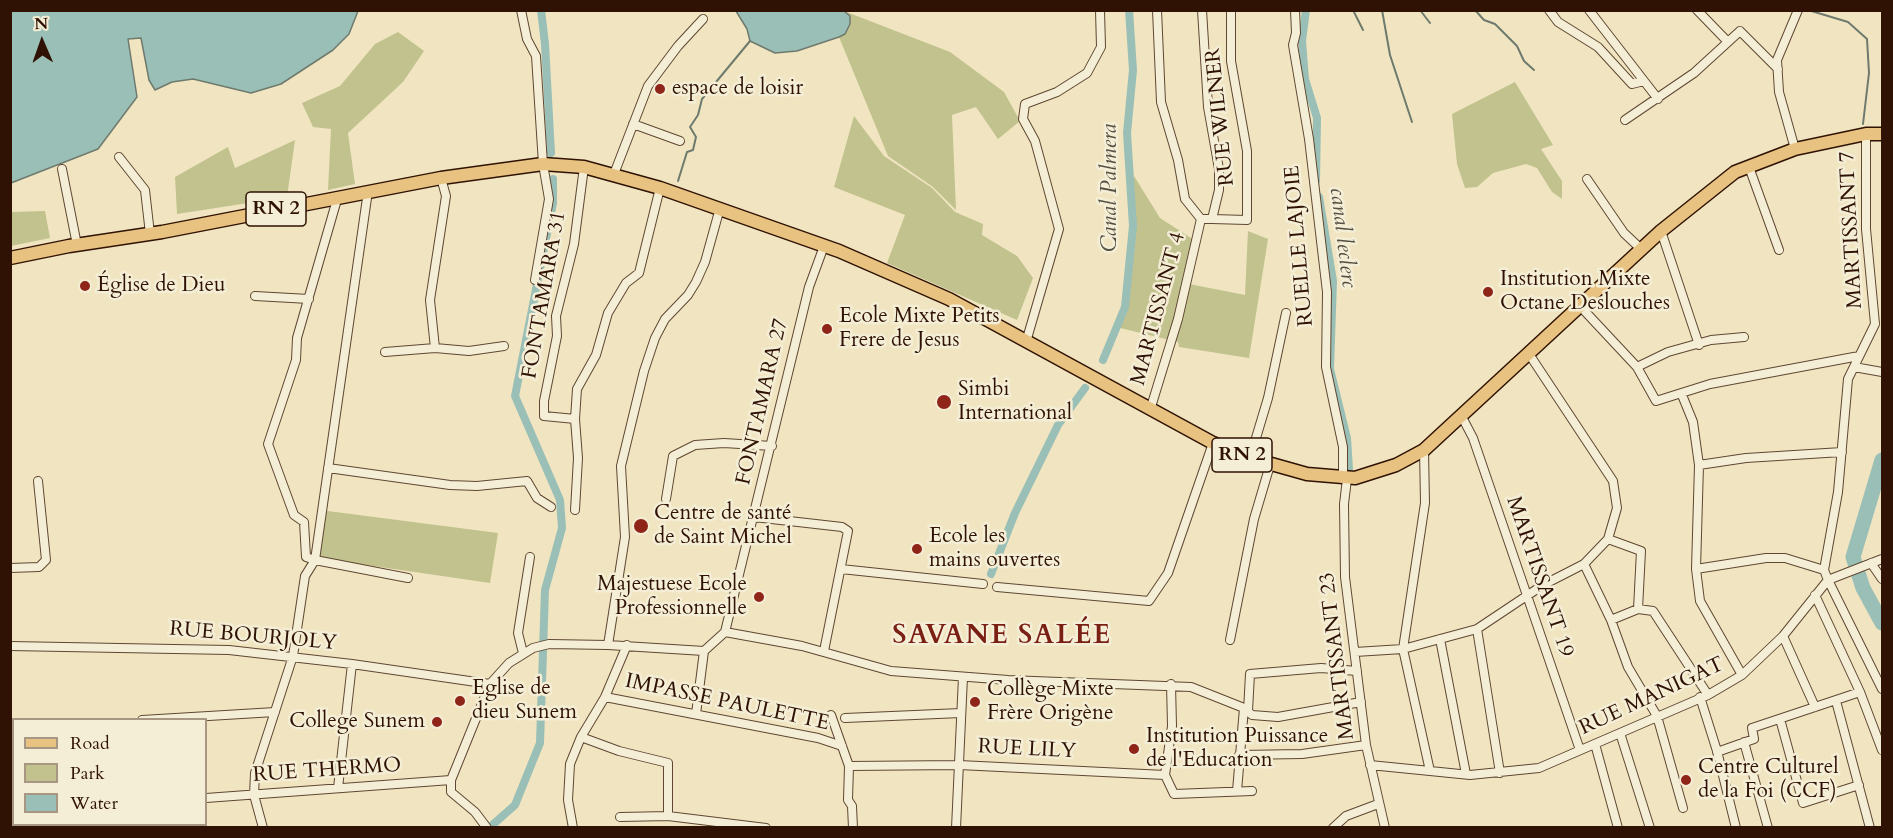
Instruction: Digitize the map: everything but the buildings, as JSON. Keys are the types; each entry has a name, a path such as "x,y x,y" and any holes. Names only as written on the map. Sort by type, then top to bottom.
{"main road":[{"name":"RN 2","path":"10,258 150,234 441,178 543,164 584,167 660,188 824,246 949,299 1120,393 1151,407 1213,443 1270,465 1307,474 1345,479 1369,475 1424,450 1660,231 1736,172 1795,149 1866,134 1882,134"}],"street":[{"path":"521,10 527,39 536,56 543,164 549,199 535,280"},
{"path":"1026,342 1059,229 1035,141 1023,119 1025,104 1057,92 1087,73 1101,47 1100,10"},
{"path":"1157,10 1161,102 1178,160 1185,199 1202,219 1212,219 1219,190 1219,170 1208,107 1202,10"},
{"name":"RUE WILNER","path":"1212,219 1247,220 1247,151 1231,61 1231,10"},
{"name":"RUELLE LAJOIE","path":"1295,10 1296,33 1293,45 1309,139 1327,292 1326,367 1343,447 1345,479"},
{"path":"1549,10 1558,22 1598,47 1632,84 1644,81"},
{"path":"1589,10 1658,99"},
{"path":"1697,10 1728,42"},
{"path":"1795,149 1779,92 1777,60 1798,10"},
{"path":"614,174 648,86 678,46 703,19"},
{"path":"1625,120 1695,74 1740,31 1779,69"},
{"path":"633,124 680,141"},
{"name":"MARTISSANT 7","path":"1866,134 1866,229 1879,325"},
{"path":"119,157 145,190 150,234"},
{"name":"FONTAMARA 31","path":"575,419 544,416 544,401 557,336 556,316 574,244 584,167"},
{"path":"1749,167 1779,250"},
{"path":"62,169 77,245"},
{"path":"435,348 430,300 446,196 441,178"},
{"path":"1587,179 1624,233 1641,249"},
{"path":"575,510 578,458 575,419 577,389 596,355 608,313 626,283 639,273 660,188"},
{"path":"263,828 254,795 255,773 293,656 305,576 315,560 368,191"},
{"path":"338,196 295,345 296,360 268,444 294,515 304,522 306,557 408,578"},
{"path":"608,645 625,537 621,466 644,371 665,319 688,295 696,282 705,262 720,208"},
{"name":"MARTISSANT 4","path":"1151,407 1178,319 1202,219"},
{"path":"1660,231 1699,345"},
{"name":"FONTAMARA 27","path":"725,633 809,287 824,246"},
{"path":"255,296 309,299"},
{"path":"1579,306 1636,367 1656,401 1682,395 1710,384 1859,356"},
{"path":"1250,458 1268,398 1286,313"},
{"path":"1879,325 1859,356 1848,379 1842,452 1824,570 1882,689"},
{"path":"1636,367 1668,352 1711,340 1744,337"},
{"path":"385,352 435,348 469,351 504,346"},
{"path":"1355,652 1403,649 1477,629 1584,564 1608,539 1617,508 1613,481 1529,354"},
{"path":"1854,367 1882,372"},
{"path":"1682,395 1693,422 1699,465 1696,569 1700,601 1742,675"},
{"name":"MARTISSANT 19","path":"1462,417 1473,438 1580,750"},
{"path":"997,587 1149,601 1168,573 1213,443"},
{"path":"666,499 673,456 695,445 771,446"},
{"path":"1424,450 1425,503 1403,649 1430,771"},
{"path":"1699,465 1746,458 1842,452"},
{"path":"1230,640 1254,519 1270,465"},
{"path":"327,468 450,486 527,481 537,498 551,507"},
{"name":"MARTISSANT 23","path":"1345,479 1345,577 1366,745 1385,828"},
{"path":"10,568 39,567 46,560 38,481"},
{"path":"754,517 846,529 849,535 824,651"},
{"path":"1608,539 1641,551 1638,609"},
{"path":"523,653 518,633 530,557"},
{"path":"1696,569 1766,558 1785,558 1824,570"},
{"path":"1828,580 1882,559"},
{"path":"1871,563 1882,579"},
{"path":"1584,564 1611,620 1628,667 1658,716 1683,808"},
{"path":"841,569 983,584"},
{"name":"RUE MANIGAT","path":"1370,765 1466,774 1539,768 1704,696 1742,675 1783,636 1828,580"},
{"path":"1815,595 1860,692 1882,750"},
{"path":"1611,620 1638,609 1653,611 1704,696 1736,828"},
{"path":"1477,629 1500,773"},
{"path":"696,714 704,651 725,633 824,651 891,671 963,677 1171,684 1191,687 1246,709 1252,715 1278,717 1361,702"},
{"path":"1783,636 1815,707"},
{"path":"1440,639 1466,774"},
{"path":"486,825 451,792 452,780 490,684 509,663 533,648 549,644 627,645 704,651"},
{"path":"573,828 568,800 570,764 581,737 605,697 627,645"},
{"name":"RUE BOURJOLY","path":"10,646 229,650 293,656 490,684"},
{"path":"338,788 352,664"},
{"path":"1237,791 1239,755 1250,674 1321,668 1357,671"},
{"path":"956,828 963,677"},
{"path":"1171,684 1172,726 1165,775 1173,794 1252,791"},
{"path":"1717,752 1754,739 1752,728 1860,692"},
{"name":"IMPASSE PAULETTE","path":"605,697 818,738 842,746"},
{"path":"1836,701 1870,828"},
{"path":"181,718 275,712"},
{"path":"845,718 961,713"},
{"path":"831,715 849,766 848,800 852,807 853,828"},
{"path":"1780,719 1803,803 1859,785"},
{"path":"1620,733 1650,828"},
{"path":"581,737 620,751 668,763 668,816"},
{"path":"1744,742 1768,828"},
{"path":"1594,744 1618,828"},
{"path":"1239,755 1302,754 1366,745"},
{"name":"RUE LILY","path":"849,766 959,765 1165,775"},
{"name":"RUE THERMO","path":"207,798 452,780"},
{"path":"1333,828 1346,816 1378,804"},
{"path":"620,817 668,816 706,824 766,828"}],"green space":[{"path":"844,11 950,52 1004,92 1020,121 998,139 976,107 952,115 956,210 933,187 888,156 839,37 845,34 850,24 850,16"},
{"path":"398,32 424,51 403,82 348,133 355,184 328,190 331,129 313,127 302,103 340,86 375,44"},
{"path":"1515,82 1553,145 1541,149 1562,181 1562,199 1552,192 1537,168 1526,164 1493,173 1477,187 1465,188 1457,164 1452,114"},
{"path":"854,116 884,156 932,188 955,212 983,224 982,235 1017,256 1033,278 1017,320 887,263 905,215 834,187"},
{"path":"295,140 287,197 177,214 175,177 228,147 235,168"},
{"path":"1134,176 1160,218 1194,240 1184,283 1245,295 1248,231 1268,239 1249,358 1179,347 1178,342 1116,327 1122,311"},
{"path":"45,211 50,238 11,246 11,212"},
{"path":"320,510 498,533 490,583 312,557"}],"water":[{"path":"10,11 358,11 349,34 333,50 281,84 251,93 193,79 172,82 155,90 149,80 141,38 128,39 137,97 98,149 11,183"},
{"path":"736,11 844,11 850,16 850,24 845,34 839,37 797,51 775,53 750,41 747,29"}],"waterway":[{"path":"541,10 551,153"},
{"name":"Canal Palmera","path":"1103,360 1125,307 1133,226 1127,133 1133,70 1129,10"},
{"name":"canal leclerc","path":"1306,10 1302,41 1305,79 1317,118 1316,181"},
{"path":"1353,10 1363,30"},
{"path":"1382,10 1390,55 1412,122"},
{"path":"1420,10 1430,23"},
{"path":"1475,10 1484,20 1495,24 1517,46 1524,61 1534,70"},
{"path":"1808,10 1848,22 1867,39 1869,73 1863,124"},
{"path":"678,181 687,152 693,150 696,137 690,127 698,115 702,99 750,41"},
{"path":"489,828 515,805 540,743 545,590 562,528 560,500 515,396 553,203 553,179"},
{"name":"canal leclerc","path":"1319,197 1333,281 1330,369 1347,438 1349,469"},
{"name":"Canal Palmera","path":"991,574 1015,513 1058,425 1085,388"},
{"path":"1882,460 1853,557 1863,588 1882,623"}],"place":[{"name":"espace de loisir","path":"660,89"},
{"name":"Église de Dieu","path":"85,286"},
{"name":"Institution Mixte Octane Deslouches","path":"1488,292"},
{"name":"Ecole Mixte Petits Frere de Jesus","path":"827,329"},
{"name":"Simbi International","path":"944,402"},
{"name":"Centre de santé de Saint Michel","path":"641,526"},
{"name":"Ecole les mains ouvertes","path":"917,549"},
{"name":"Majestuese Ecole Professionnelle","path":"759,597"},
{"name":"Eglise de dieu Sunem","path":"460,701"},
{"name":"Collège Mixte Frère Origène","path":"975,702"},
{"name":"College Sunem","path":"437,722"},
{"name":"Institution Puissance de l'Education","path":"1134,749"},
{"name":"Centre Culturel de la Foi (CCF)","path":"1686,780"}],"district":[{"name":"SAVANE SALÉE","path":"1002,637"}]}
